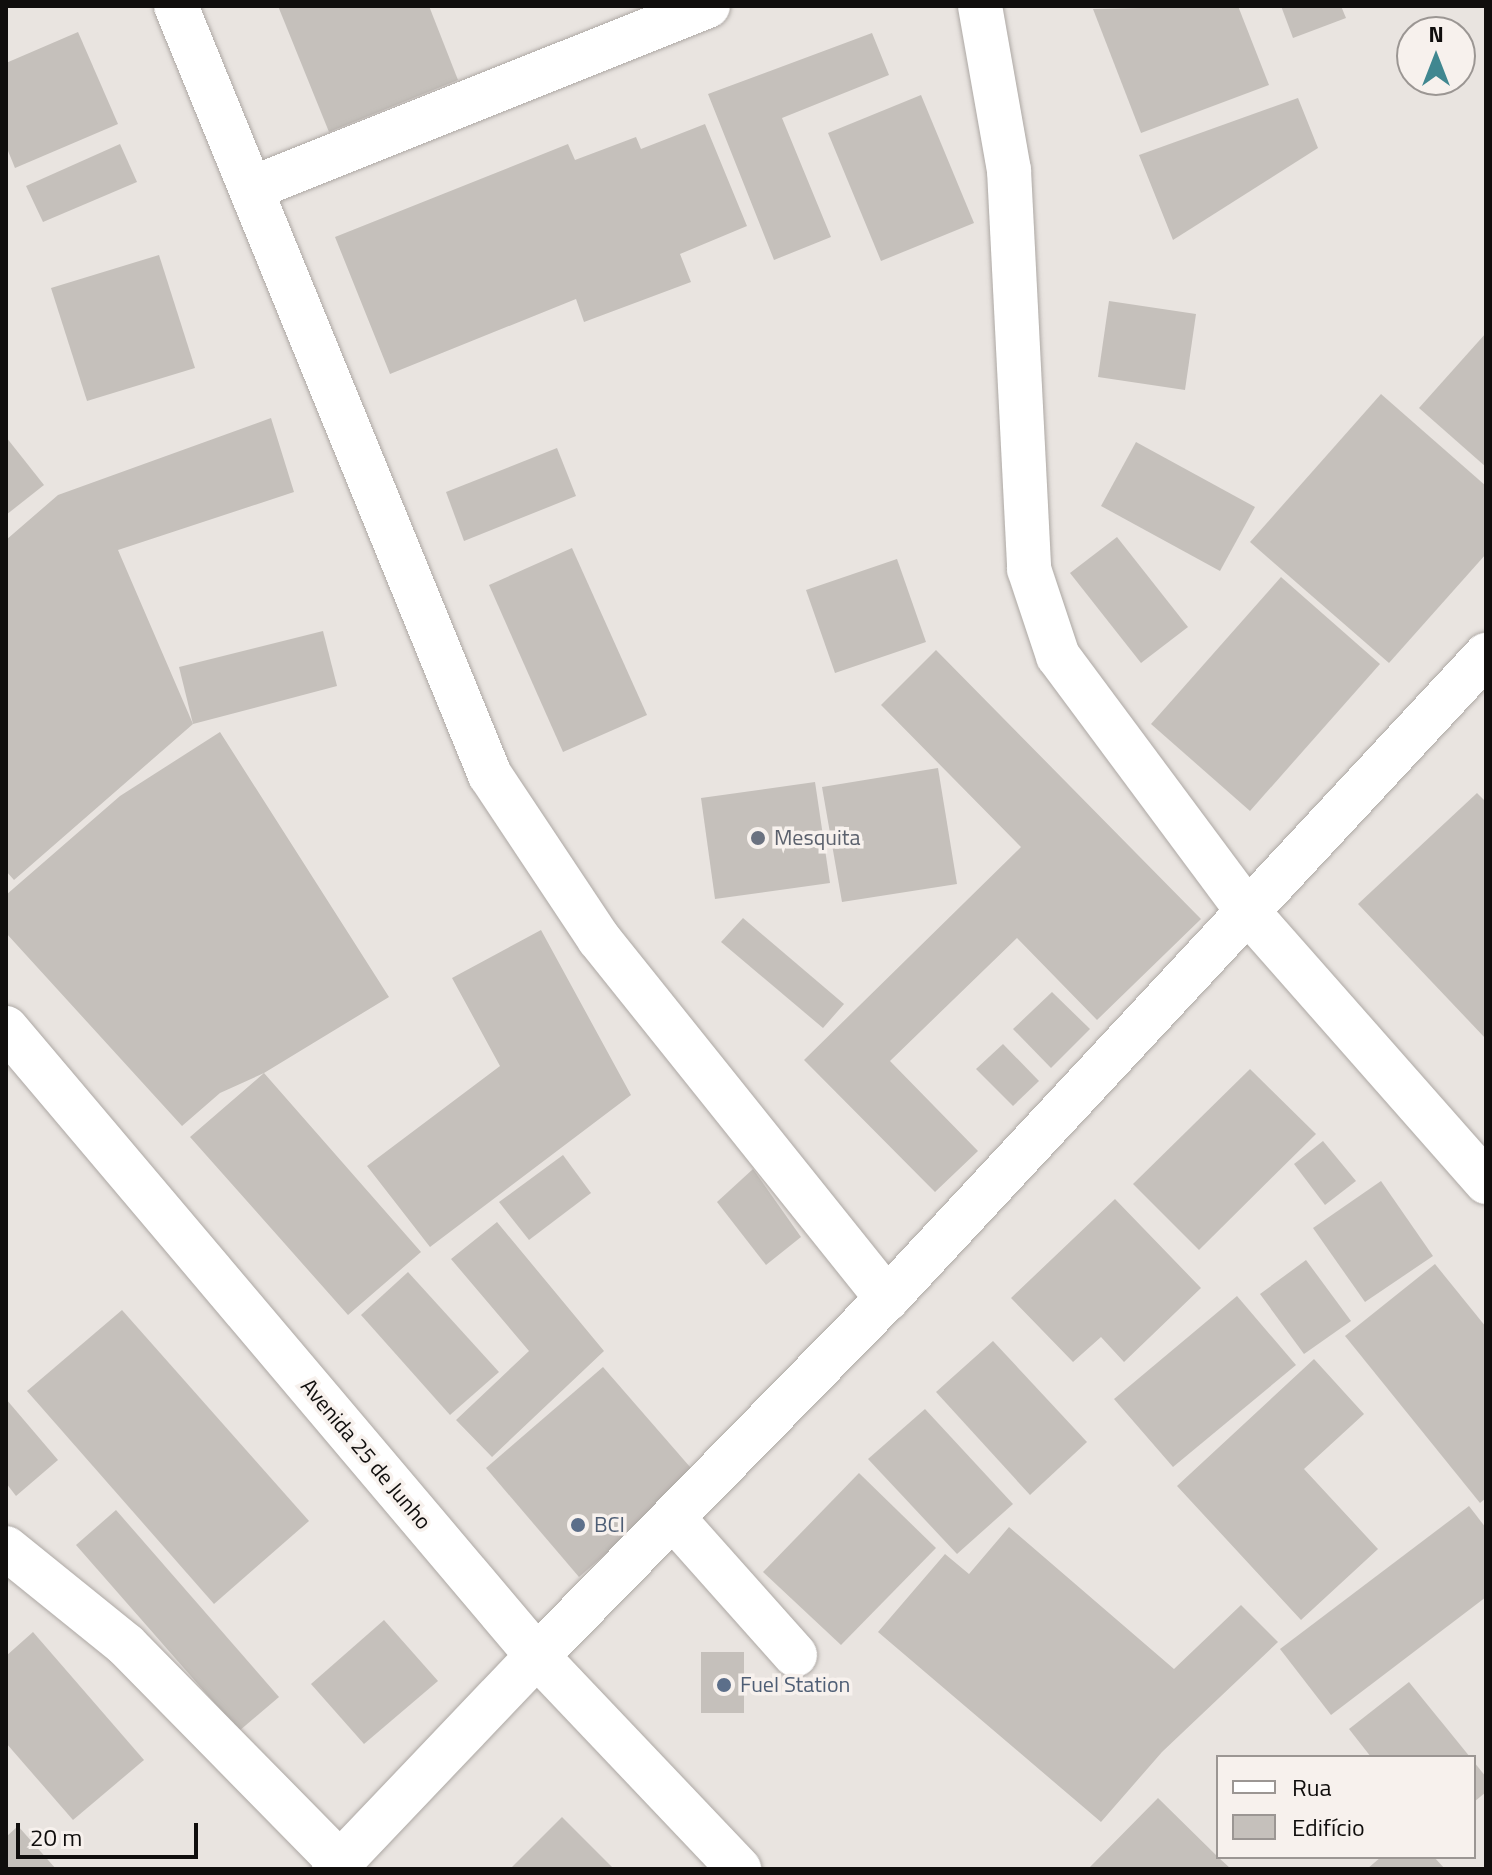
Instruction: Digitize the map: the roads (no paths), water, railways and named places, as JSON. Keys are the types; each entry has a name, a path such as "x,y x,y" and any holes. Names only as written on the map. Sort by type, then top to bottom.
{"street":[{"path":"176,6 253,188 490,775 599,939 887,1299"},
{"path":"253,188 708,6"},
{"path":"980,6 1009,170 1029,569 1058,656 1249,913 1486,1182"},
{"path":"6,1548 126,1645 337,1866 537,1656 887,1299 1486,655"},
{"name":"Avenida 25 de Junho","path":"6,1028 537,1656 739,1869"},
{"path":"674,1519 795,1655"}],"place":[{"name":"Mesquita","path":"758,838"},
{"name":"BCI","path":"578,1525"},
{"name":"Fuel Station","path":"724,1685"}]}
